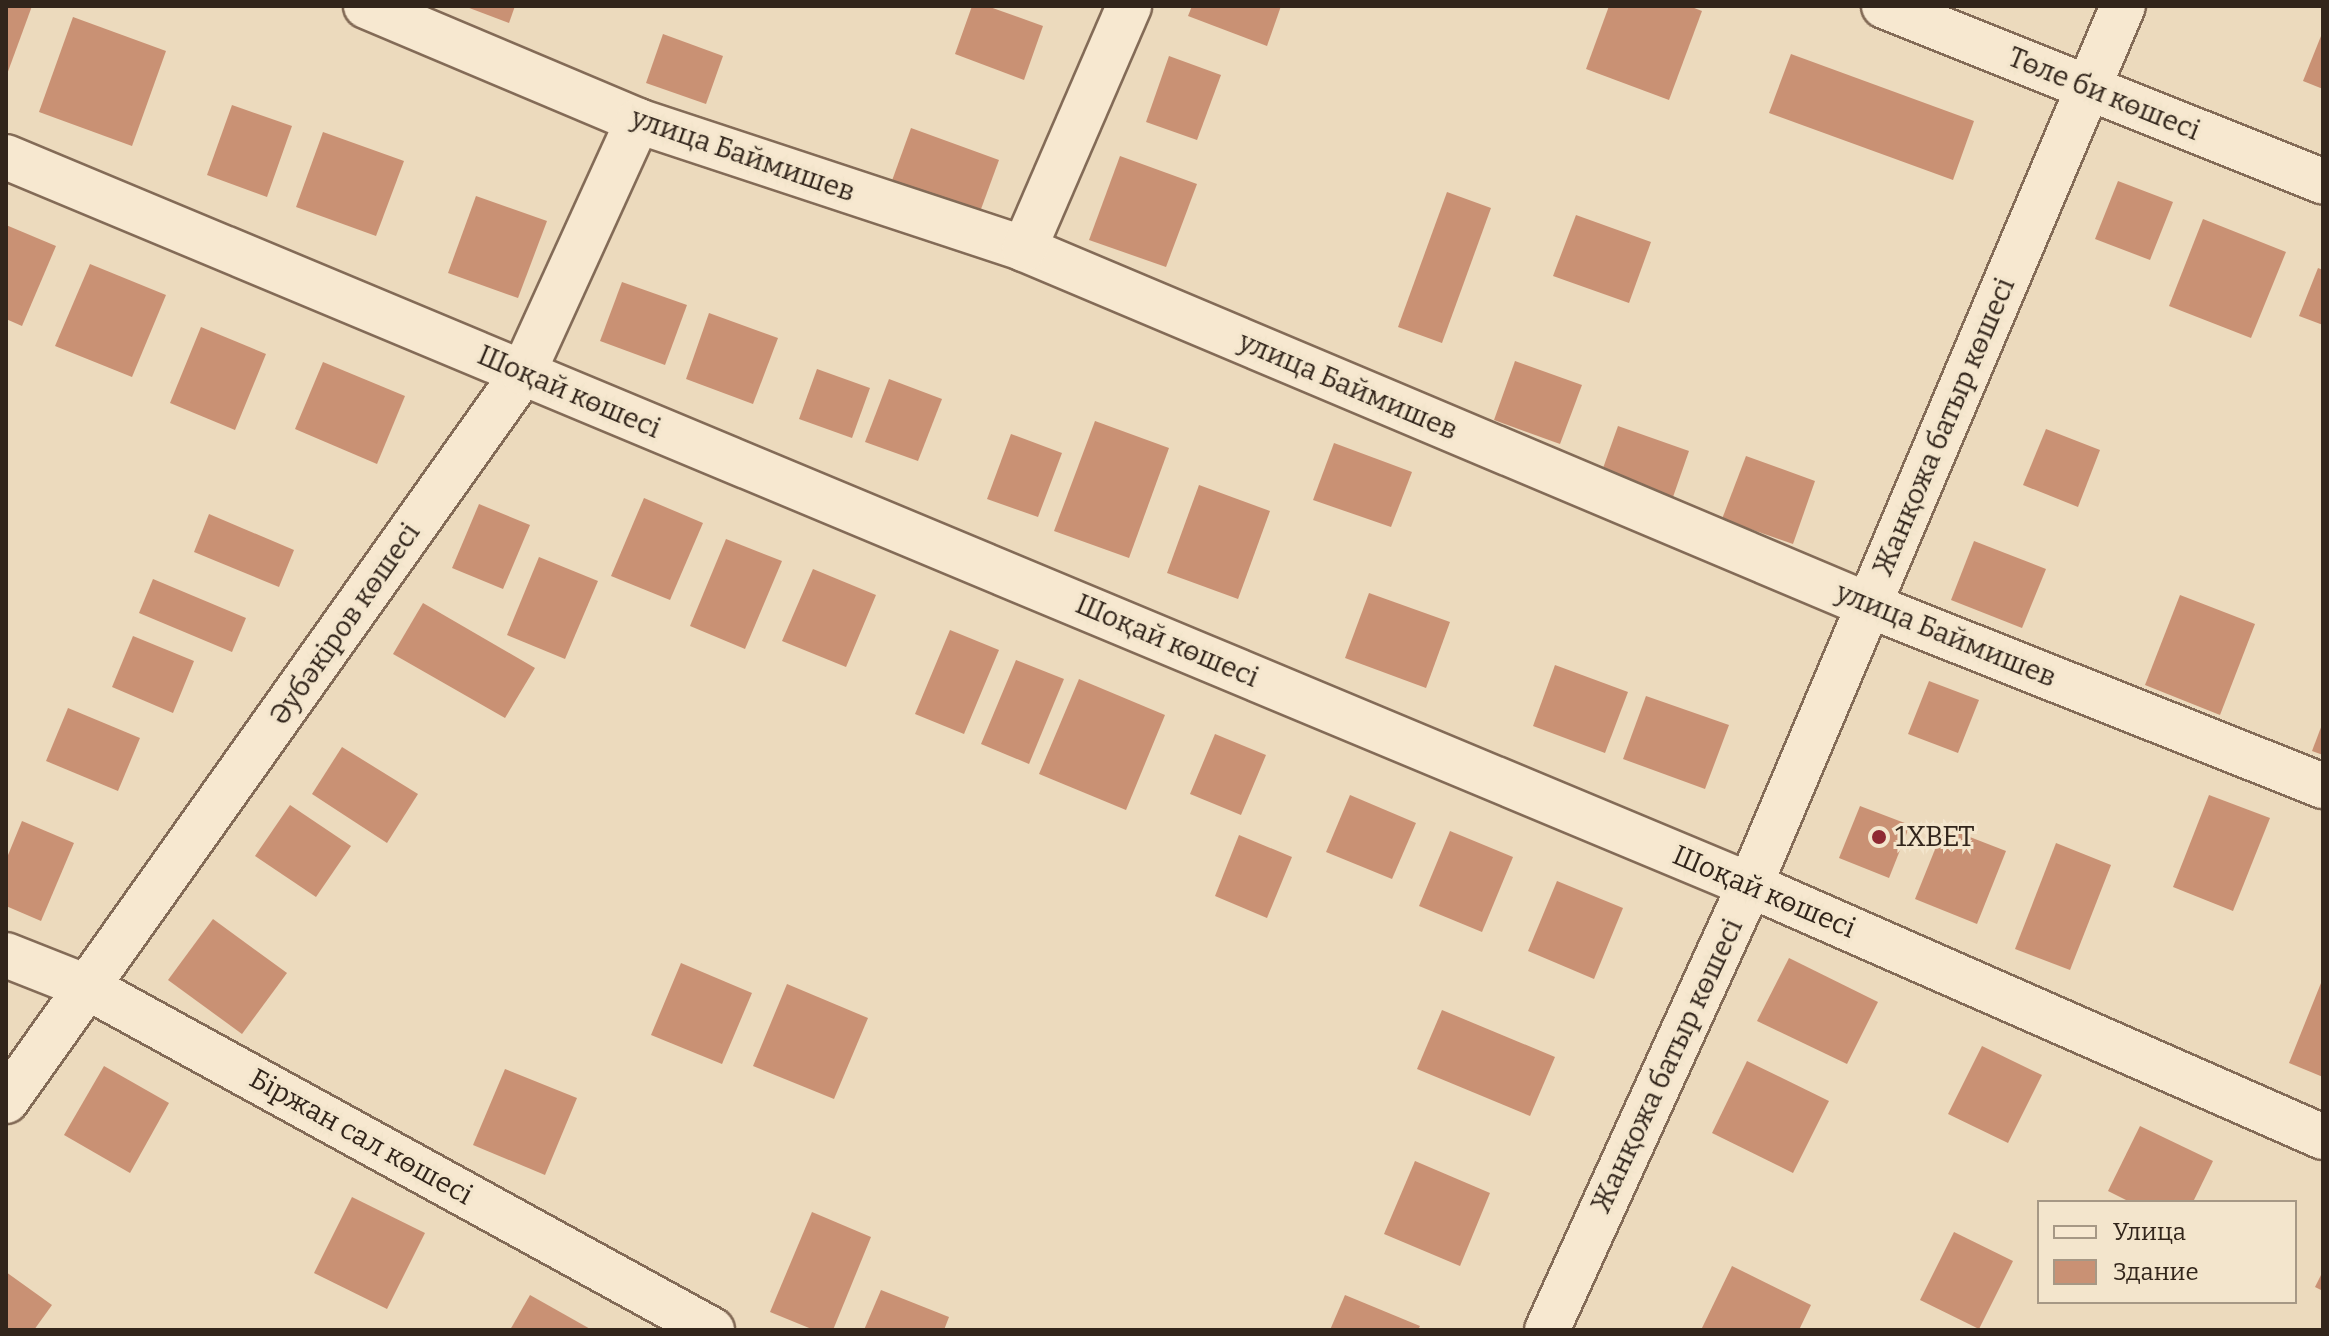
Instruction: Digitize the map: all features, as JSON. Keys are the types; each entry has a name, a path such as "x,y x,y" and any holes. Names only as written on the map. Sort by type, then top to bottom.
{"street":[{"name":"улица Баймишев","path":"366,6 638,121 1024,249 1868,605 2323,786"},
{"path":"1024,249 1129,6"},
{"name":"Төле би көшесі","path":"1884,6 2323,182"},
{"name":"Жанқожа батыр көшесі","path":"1547,1330 1750,885 2123,6"},
{"name":"Әубәкіров көшесі","path":"6,1101 523,373 638,121"},
{"name":"Шоқай көшесі","path":"6,157 1750,885 2323,1137"},
{"name":"Біржан сал көшесі","path":"6,955 87,987 697,1327"}],"building":[{"path":"6,6 32,6 6,77"},
{"path":"464,6 515,6 509,23"},
{"path":"972,6 987,6 1043,26 1024,80 955,54"},
{"path":"1192,6 1281,6 1267,46 1188,16"},
{"path":"1609,6 1689,6 1702,11 1669,100 1586,69"},
{"path":"73,17 166,51 132,146 39,112"},
{"path":"2323,31 2323,89 2303,81"},
{"path":"663,34 723,56 706,104 646,83"},
{"path":"1791,54 1974,121 1953,180 1769,113"},
{"path":"1169,56 1221,75 1197,140 1146,122"},
{"path":"232,105 292,126 267,197 207,175"},
{"path":"911,128 999,160 977,220 889,189"},
{"path":"323,132 404,161 376,236 296,207"},
{"path":"1120,156 1197,184 1166,267 1089,240"},
{"path":"2118,181 2173,202 2150,260 2095,239"},
{"path":"1447,192 1491,208 1442,343 1398,327"},
{"path":"476,196 547,221 518,298 448,273"},
{"path":"1576,215 1651,242 1629,303 1553,276"},
{"path":"2203,219 2286,252 2251,338 2169,306"},
{"path":"6,225 56,246 22,326 6,319"},
{"path":"90,264 166,295 132,377 55,346"},
{"path":"2318,268 2323,270 2323,325 2299,316"},
{"path":"622,282 687,305 665,365 600,341"},
{"path":"709,313 778,338 753,404 686,379"},
{"path":"201,327 266,354 235,430 170,403"},
{"path":"1515,361 1582,385 1560,444 1494,420"},
{"path":"323,362 405,396 377,464 295,429"},
{"path":"817,369 870,388 852,438 799,419"},
{"path":"889,379 942,399 918,461 865,442"},
{"path":"1095,421 1169,448 1129,558 1054,531"},
{"path":"1618,426 1689,451 1673,497 1602,471"},
{"path":"2046,429 2100,450 2078,507 2023,485"},
{"path":"1011,434 1062,453 1038,517 987,499"},
{"path":"1334,443 1412,472 1391,527 1313,500"},
{"path":"1746,456 1815,481 1793,544 1722,519"},
{"path":"1199,485 1270,511 1238,599 1167,573"},
{"path":"644,498 703,523 670,600 611,576"},
{"path":"479,504 530,525 503,589 452,568"},
{"path":"209,514 294,550 279,587 194,552"},
{"path":"726,539 782,561 745,649 690,626"},
{"path":"1974,541 2046,569 2022,628 1951,600"},
{"path":"539,557 598,581 565,659 507,635"},
{"path":"813,569 876,595 846,667 782,641"},
{"path":"153,579 246,618 232,652 139,613"},
{"path":"1369,593 1450,622 1426,688 1345,658"},
{"path":"2180,595 2255,624 2220,715 2145,685"},
{"path":"423,603 535,668 505,718 393,654"},
{"path":"950,630 999,650 964,734 915,714"},
{"path":"133,636 194,661 173,713 112,687"},
{"path":"1016,660 1064,679 1029,764 981,744"},
{"path":"1555,665 1628,692 1605,753 1533,726"},
{"path":"1079,679 1165,715 1126,810 1039,774"},
{"path":"1929,681 1979,700 1958,753 1908,734"},
{"path":"1646,696 1729,725 1705,789 1623,759"},
{"path":"68,708 140,738 118,791 46,761"},
{"path":"2323,722 2323,755 2312,751"},
{"path":"1215,734 1266,755 1241,815 1190,794"},
{"path":"342,747 418,794 387,843 312,794"},
{"path":"1350,795 1416,823 1392,879 1326,852"},
{"path":"2209,795 2270,818 2233,911 2173,887"},
{"path":"290,805 351,846 316,897 255,856"},
{"path":"1860,806 1910,825 1889,878 1839,858"},
{"path":"22,821 74,843 41,921 6,906 6,860"},
{"path":"1944,827 2006,851 1977,924 1915,899"},
{"path":"1450,831 1513,857 1482,932 1419,906"},
{"path":"1239,835 1292,857 1267,918 1215,896"},
{"path":"2056,843 2111,865 2070,970 2015,949"},
{"path":"1557,881 1623,908 1594,979 1528,951"},
{"path":"213,919 287,973 242,1034 168,980"},
{"path":"1789,958 1878,1002 1847,1064 1757,1021"},
{"path":"681,963 752,993 722,1064 651,1035"},
{"path":"2323,978 2323,1077 2289,1063"},
{"path":"787,984 868,1018 834,1099 753,1066"},
{"path":"1442,1010 1555,1057 1530,1116 1417,1069"},
{"path":"1982,1046 2042,1075 2008,1143 1948,1114"},
{"path":"1747,1061 1829,1101 1793,1173 1712,1133"},
{"path":"104,1066 169,1103 130,1173 64,1135"},
{"path":"505,1069 577,1098 545,1175 473,1145"},
{"path":"2140,1126 2213,1161 2194,1200 2126,1200 2108,1191"},
{"path":"1415,1161 1490,1193 1460,1266 1384,1234"},
{"path":"352,1197 425,1233 387,1309 314,1273"},
{"path":"812,1212 871,1237 833,1330 814,1330 770,1312"},
{"path":"1954,1232 2013,1261 1979,1329 1920,1300"},
{"path":"1732,1266 1811,1305 1799,1330 1701,1330"},
{"path":"2323,1271 2323,1291 2315,1287"},
{"path":"6,1272 52,1305 34,1330 6,1330"},
{"path":"881,1290 949,1317 944,1330 864,1330"},
{"path":"530,1295 592,1330 510,1330"},
{"path":"1345,1295 1420,1326 1418,1330 1330,1330"}],"place":[{"name":"1XBET","path":"1879,837"}]}
